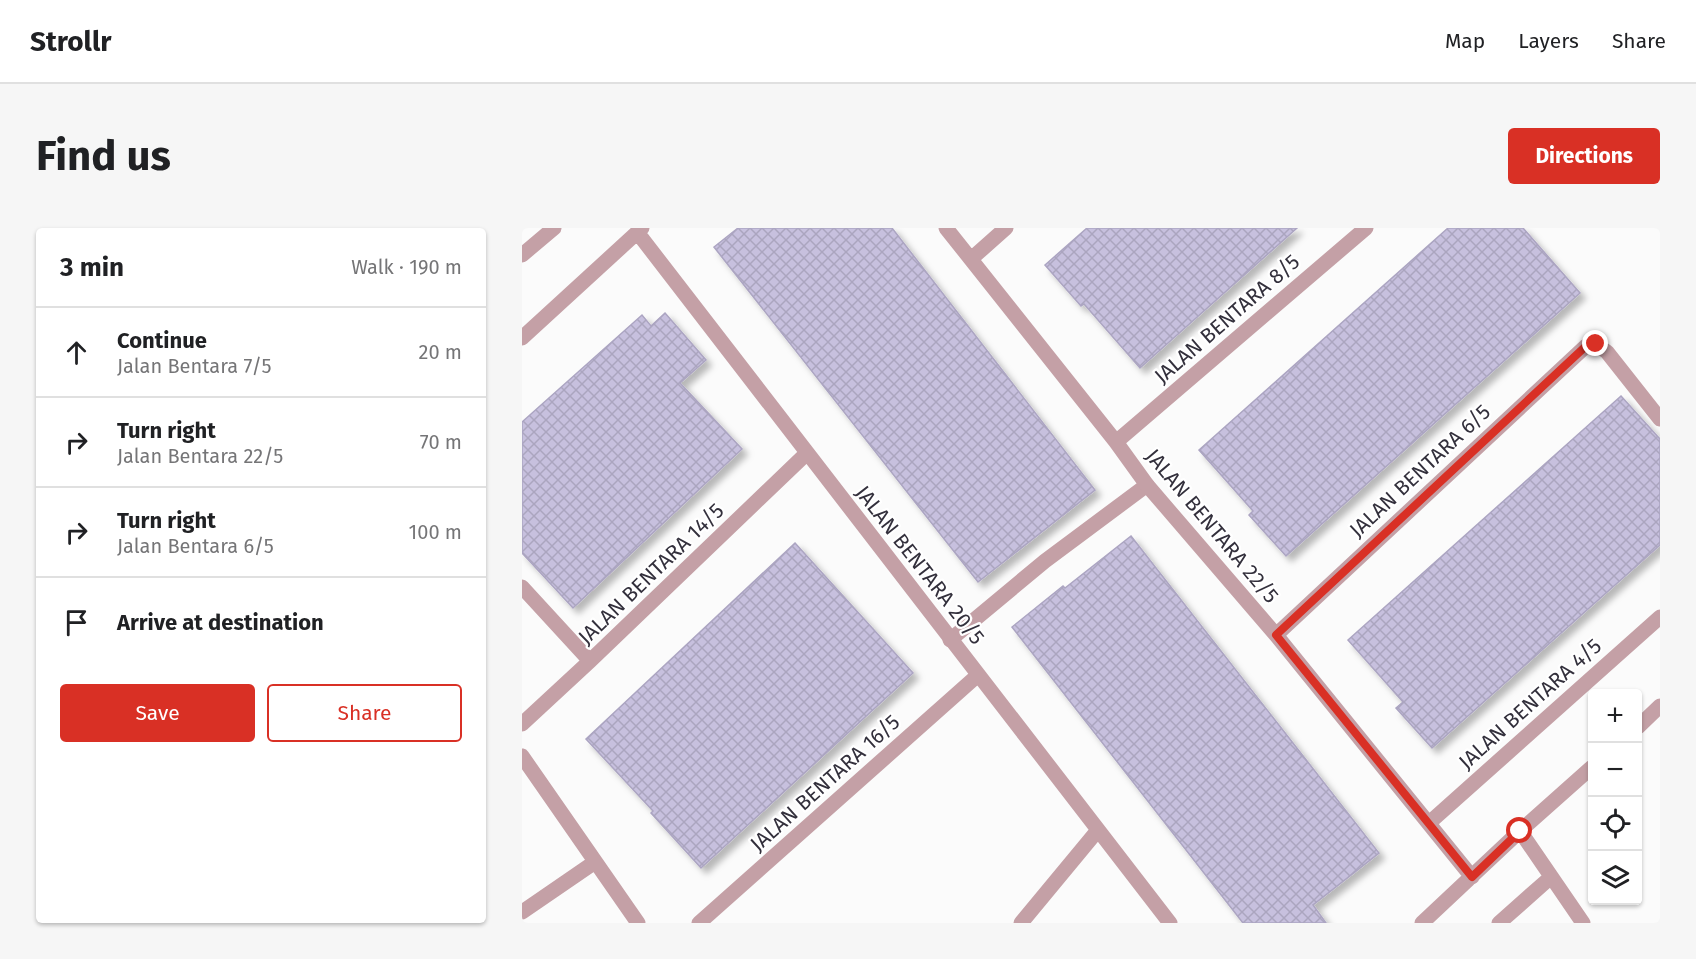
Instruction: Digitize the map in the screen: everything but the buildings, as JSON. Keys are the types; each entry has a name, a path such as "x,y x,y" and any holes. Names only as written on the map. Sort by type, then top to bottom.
{"street":[{"path":"522,255 554,228"},
{"name":"JALAN BENTARA 22/5","path":"946,228 1116,442 1147,485 1276,635 1472,877"},
{"path":"971,259 1006,228"},
{"name":"JALAN BENTARA 8/5","path":"1116,442 1366,228"},
{"path":"522,338 639,230"},
{"name":"JALAN BENTARA 20/5","path":"639,230 950,640 1170,923"},
{"name":"JALAN BENTARA 6/5","path":"1276,635 1586,346 1596,344 1607,352 1660,419"},
{"name":"JALAN BENTARA 14/5","path":"522,723 807,453"},
{"path":"950,640 1046,561 1147,485"},
{"path":"522,587 590,661"},
{"name":"JALAN BENTARA 4/5","path":"1429,823 1660,617"},
{"name":"JALAN BENTARA 16/5","path":"699,923 978,675"},
{"path":"1642,723 1660,706"},
{"path":"522,756 638,923"},
{"path":"1422,923 1520,831 1588,771"},
{"path":"1021,923 1098,830"},
{"path":"1520,831 1583,923"},
{"path":"522,912 595,862"},
{"path":"1499,923 1551,877"}],"route":[{"path":"1520,831 1472,877 1276,635 1586,346 1596,344"}]}
